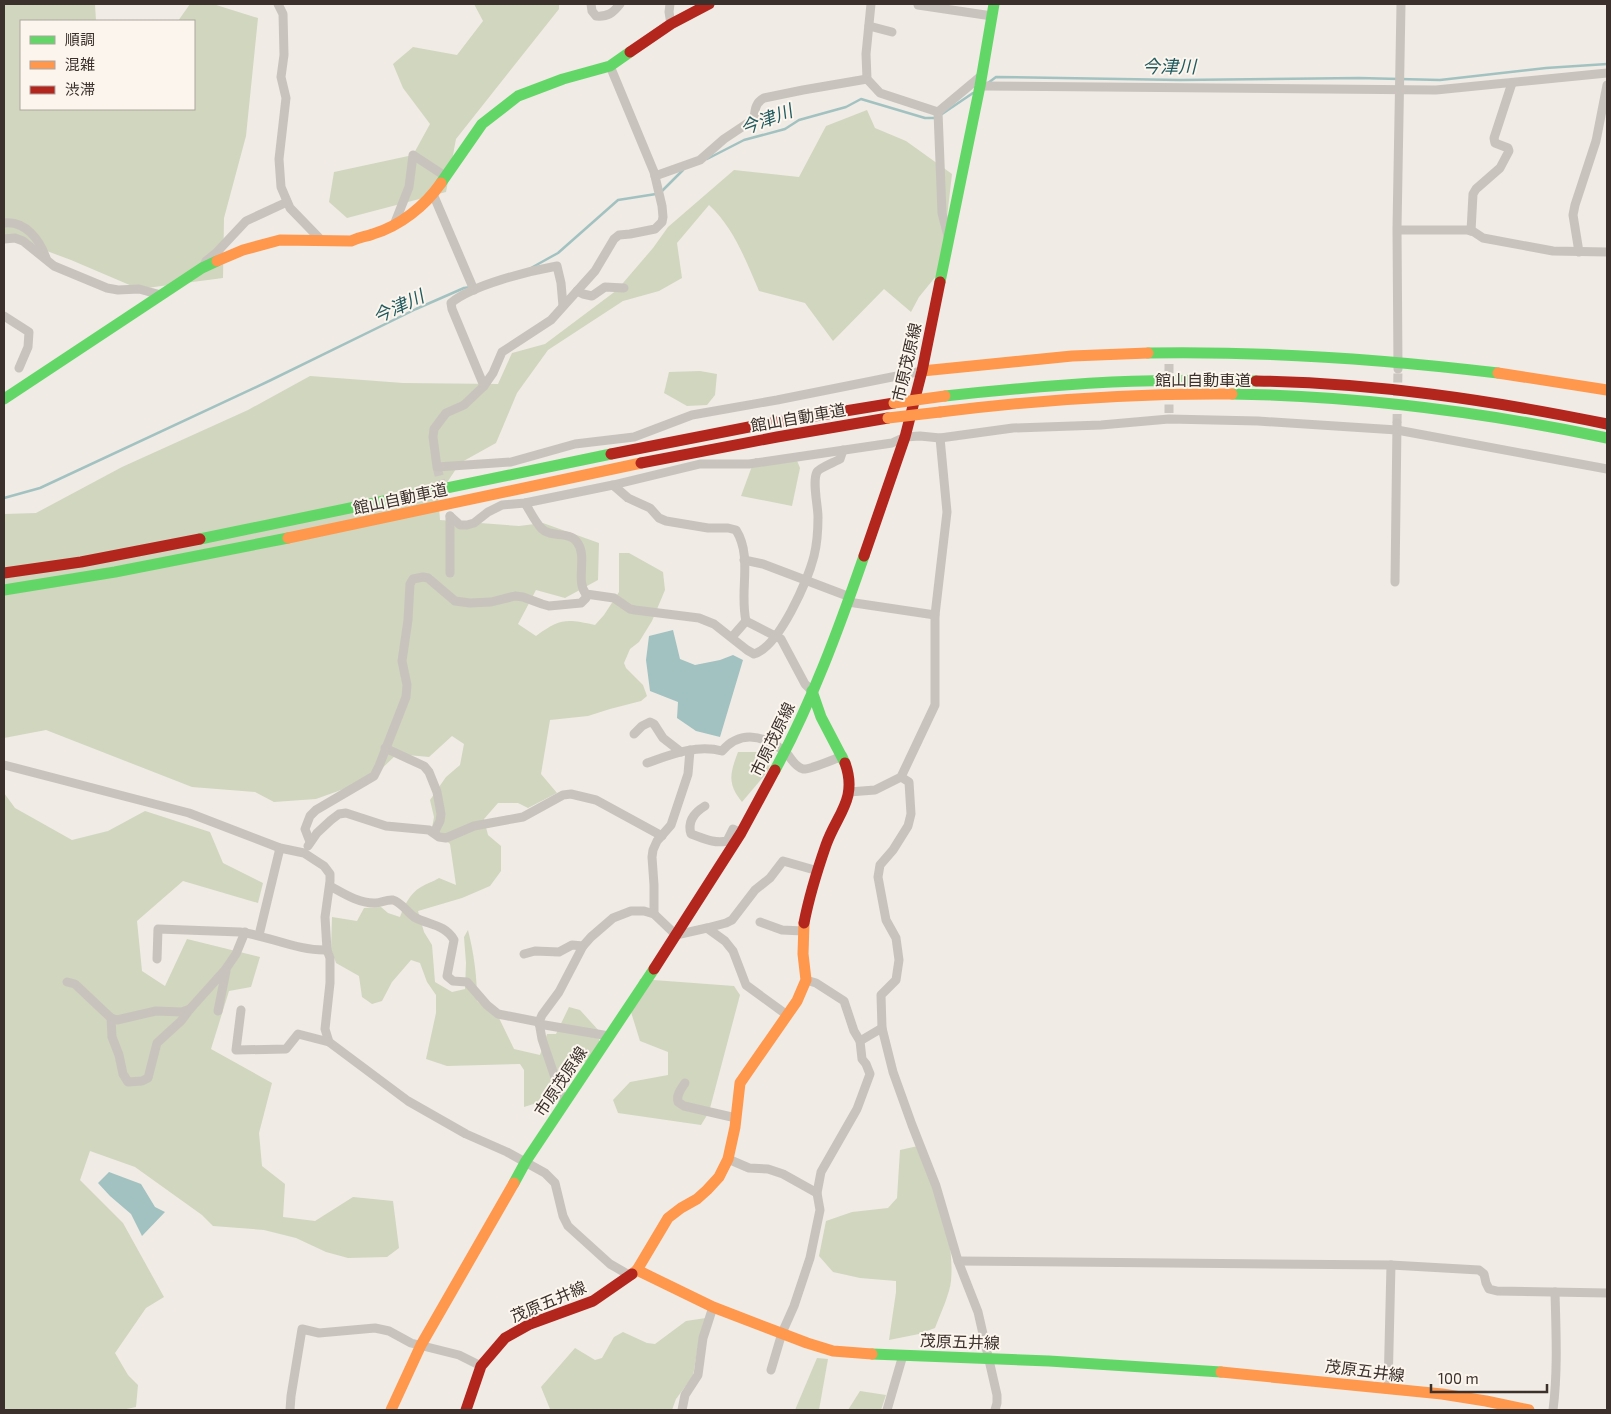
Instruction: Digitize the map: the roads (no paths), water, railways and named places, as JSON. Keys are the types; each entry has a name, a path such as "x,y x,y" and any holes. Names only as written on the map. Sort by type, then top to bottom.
{"main road":[{"path":"4,399 202,268 243,250 280,240 351,240 374,234 404,220 433,194 482,124 518,96 563,79 610,66 671,24 709,4"},
{"name":"市原茂原線","path":"391,1410 421,1345 526,1161 610,1036 741,834 795,733 849,599 905,437 922,371 980,86 994,4"},
{"path":"922,371 1072,356 1169,358 1259,354 1554,380 1607,390"},
{"name":"館山自動車道","path":"4,573 144,551 754,426 894,403 1041,386 1127,381 1299,382 1382,388 1481,400 1607,424"},
{"name":"館山自動車道","path":"4,590 130,569 317,533 590,473 710,449 888,418 1077,398 1210,394 1299,396 1381,402 1478,414 1607,438"},
{"path":"633,1272 668,1218 680,1208 697,1199 719,1177 728,1159 736,1118 740,1083 787,1015 806,980 803,931 808,902 827,843 846,805 850,792 850,776 843,756 821,717 812,691"},
{"name":"茂原五井線","path":"466,1410 481,1366 505,1338 519,1329 593,1301 633,1272 713,1307 833,1351 1203,1370 1278,1376 1498,1403 1529,1410"}],"street":[{"path":"278,4 282,14 284,55 281,77 286,98 278,172 281,187 290,208 322,241"},
{"path":"591,4 592,11 596,16 602,16 609,15 620,4"},
{"path":"670,4 671,24"},
{"path":"871,4 866,54 867,79 880,93 938,112 980,86 1436,90 1607,73"},
{"path":"1398,365 1401,4"},
{"path":"918,6 992,16"},
{"path":"869,26 892,32"},
{"path":"610,66 655,176 664,217 662,222 655,229 619,235 614,239 595,271 551,320 502,352 493,373 484,386 464,405 446,413 434,428 433,445 437,467 511,462 575,444 634,437 692,415 922,371"},
{"path":"655,176 700,160 724,139 754,119 756,105 764,98 867,79"},
{"path":"1471,231 1473,194 1476,189 1500,168 1509,151 1508,148 1495,143 1494,138 1512,83"},
{"path":"1579,252 1573,215 1596,141 1607,85"},
{"path":"938,112 942,213 949,238"},
{"path":"394,225 409,187 413,155 445,176"},
{"path":"433,194 474,290"},
{"path":"202,268 206,261 246,221 287,202"},
{"path":"4,222 21,224 32,233 43,249 46,259"},
{"path":"1398,230 1471,231 1483,238 1553,251 1607,252"},
{"path":"4,239 15,238 23,241 54,266 107,288 118,290 139,289 161,296"},
{"path":"484,386 451,303 459,296 474,290 530,271 557,266 561,283 562,306"},
{"path":"577,291 592,296 605,288 624,288"},
{"path":"4,316 29,332 28,347 19,368"},
{"path":"450,573 450,516 460,525 467,525 474,523 488,512 502,505 525,503 612,485 700,464 749,464 892,443 905,437 940,438 1012,428 1102,425 1169,416 1397,427 1607,469"},
{"path":"1395,582 1397,427"},
{"path":"850,792 875,790 901,777 935,705 935,615 947,512 940,438"},
{"path":"586,594 614,598 630,609 699,618 714,624 754,654 762,650 779,633 806,581 815,554 818,517 817,472 819,469 840,459 843,450"},
{"path":"612,485 628,498 650,508 659,518 666,522 736,530 740,537 744,560 743,610 746,621 781,639 805,684 812,691"},
{"path":"310,842 305,829 310,816 324,804 374,776 406,697 407,690 402,661 408,620 410,584 413,579 428,578 455,601 470,603 491,602 515,596 550,606 581,602 586,598 582,586 581,553 577,540 542,529 525,503"},
{"path":"744,560 763,564 829,588 849,599 935,615"},
{"path":"732,638 746,621"},
{"path":"634,734 646,723 650,722 654,724 663,738 680,752"},
{"path":"647,763 690,750 715,749 722,751 726,745 737,738 748,736 772,743 785,752 800,768 815,768 819,764 843,756"},
{"path":"385,748 424,766 429,772 437,792 441,814 434,834"},
{"path":"654,914 653,850 671,825 688,774 690,750"},
{"path":"4,764 190,813 280,848 304,853 324,866 330,874 325,917 327,950 330,958 330,983 325,1029 329,1042"},
{"path":"901,777 909,782 911,814 908,826 893,850 880,865 878,877 886,920 896,938 899,960 896,980 881,995 882,1028 893,1072 936,1186 958,1260 978,1312 997,1395 995,1410"},
{"path":"304,853 310,842 339,814 346,813 386,826 428,830 439,837 446,838 474,826 523,817 563,796 571,794 596,800 662,836"},
{"path":"706,806 698,810 693,816 691,834 722,842 727,841 733,829 741,834"},
{"path":"259,935 280,848"},
{"path":"564,1104 542,1039 539,1023 542,1015 559,992 583,946 591,937 613,918 631,911 644,911 654,914 676,935 726,923 732,920 755,890 770,878 783,861 818,871"},
{"path":"330,886 368,903 380,904 388,900 394,900 414,917 445,929 454,940 447,976 453,981 467,982 487,1005 498,1014 610,1036"},
{"path":"760,922 782,930 803,931"},
{"path":"707,928 725,941 733,951 746,985 787,1015"},
{"path":"157,959 158,929 245,932 287,944 327,950"},
{"path":"111,1018 112,1037 119,1055 123,1074 128,1082 134,1083 148,1078 157,1042 181,1021 226,968 236,954 245,932"},
{"path":"524,954 535,951 559,952 572,945 583,946"},
{"path":"218,1010 226,968"},
{"path":"770,1370 810,1258 820,1210 817,1193 824,1165 853,1117 870,1074 862,1059 860,1041 854,1031 844,1001 821,985 806,980"},
{"path":"67,982 75,984 111,1018 117,1020 156,1011 182,1012 190,1009"},
{"path":"241,1010 236,1050 286,1049 298,1034 329,1042 408,1101 466,1134 526,1161 545,1173 555,1183 563,1216 568,1226 610,1264 633,1272"},
{"path":"860,1041 882,1028"},
{"path":"685,1083 677,1098 678,1102 684,1106 736,1118"},
{"path":"728,1159 749,1168 783,1174 817,1193"},
{"path":"958,1260 1391,1265 1480,1270 1484,1274 1489,1289 1497,1291 1607,1293"},
{"path":"1388,1389 1391,1265"},
{"path":"1553,1410 1556,1388 1554,1378 1556,1350 1555,1292"},
{"path":"682,1410 685,1395 698,1375 703,1338 713,1307"},
{"path":"290,1410 302,1329 320,1333 375,1328 389,1331 411,1343 459,1355 481,1366"},
{"path":"887,1410 903,1355"}],"water":[{"path":"673,630 680,659 695,665 720,660 733,655 743,660 720,737 696,731 677,718 678,702 650,691 646,660 649,636"},
{"path":"109,1172 141,1184 155,1207 165,1212 142,1236 131,1214 98,1183"}],"waterway":[{"name":"今津川","path":"988,83 996,77 1180,80 1359,78 1440,80 1546,68 1607,64"},
{"name":"今津川","path":"942,114 973,93"},
{"name":"今津川","path":"707,159 744,140 785,129 799,120 846,107 861,99 925,118 936,118"},
{"name":"今津川","path":"661,192 683,170"},
{"name":"今津川","path":"531,268 558,253 618,200 656,194"},
{"name":"今津川","path":"4,498 40,488 269,381 416,309 464,288 471,287"}],"tunnel":[{"path":"1169,364 1169,413"},
{"path":"1397,423 1398,369"},
{"path":"437,467 443,491"}]}
